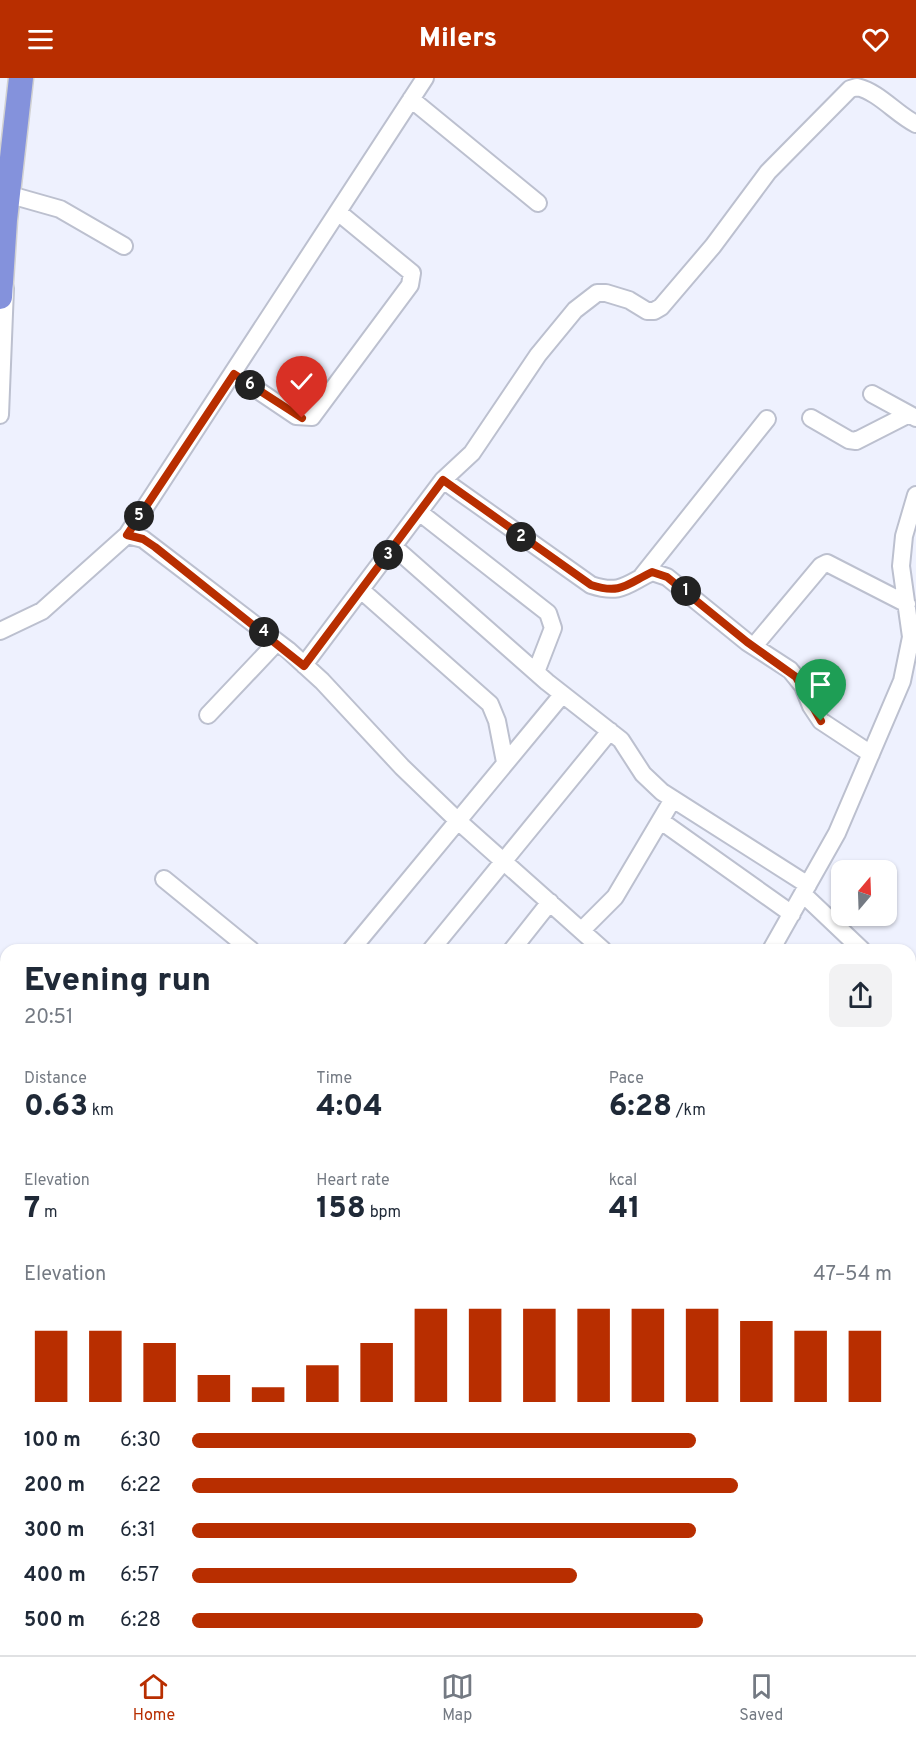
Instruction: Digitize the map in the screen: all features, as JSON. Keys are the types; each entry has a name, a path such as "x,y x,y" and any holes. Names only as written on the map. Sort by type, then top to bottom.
{"highway":[{"path":"0,297 7,186 21,78"}],"street":[{"path":"0,631 42,611 127,535 425,78"},
{"path":"304,666 443,480 472,453 538,355 575,310 597,293 606,293 629,300 647,311 654,311 661,307 713,246 768,172 850,89 857,87 872,93 892,110 916,124"},
{"path":"411,99 538,203"},
{"path":"0,415 7,186 69,213 124,246"},
{"path":"234,374 296,416 312,417 410,285 412,273 338,212"},
{"path":"872,394 912,416"},
{"path":"811,418 849,440 856,441 912,416"},
{"path":"642,577 767,419"},
{"path":"443,480 580,580 603,589 621,590 652,572 667,577 796,677 821,721 871,754"},
{"path":"774,944 837,833 913,650 911,626 901,578 902,550 916,495"},
{"path":"419,512 548,613 553,628 536,672"},
{"path":"127,535 143,539 155,547 277,642 304,666 457,820 597,944"},
{"path":"394,547 536,672 610,731 629,749 652,783 805,890 856,944"},
{"path":"754,646 821,566 827,563 907,604"},
{"path":"361,591 490,704 497,721 505,762"},
{"path":"208,715 277,642"},
{"path":"356,944 457,820 482,794 505,762 562,694"},
{"path":"436,944 610,731"},
{"path":"582,930 615,897 673,799"},
{"path":"661,821 792,914"},
{"path":"164,879 232,944"},
{"path":"517,944 550,902"}],"route":[{"path":"302,418 234,374 127,535 143,539 155,547 288,650 304,666 443,480 580,580 591,585 603,589 621,590 652,572 667,577 747,642 790,670 803,686 815,714 821,721"}]}
